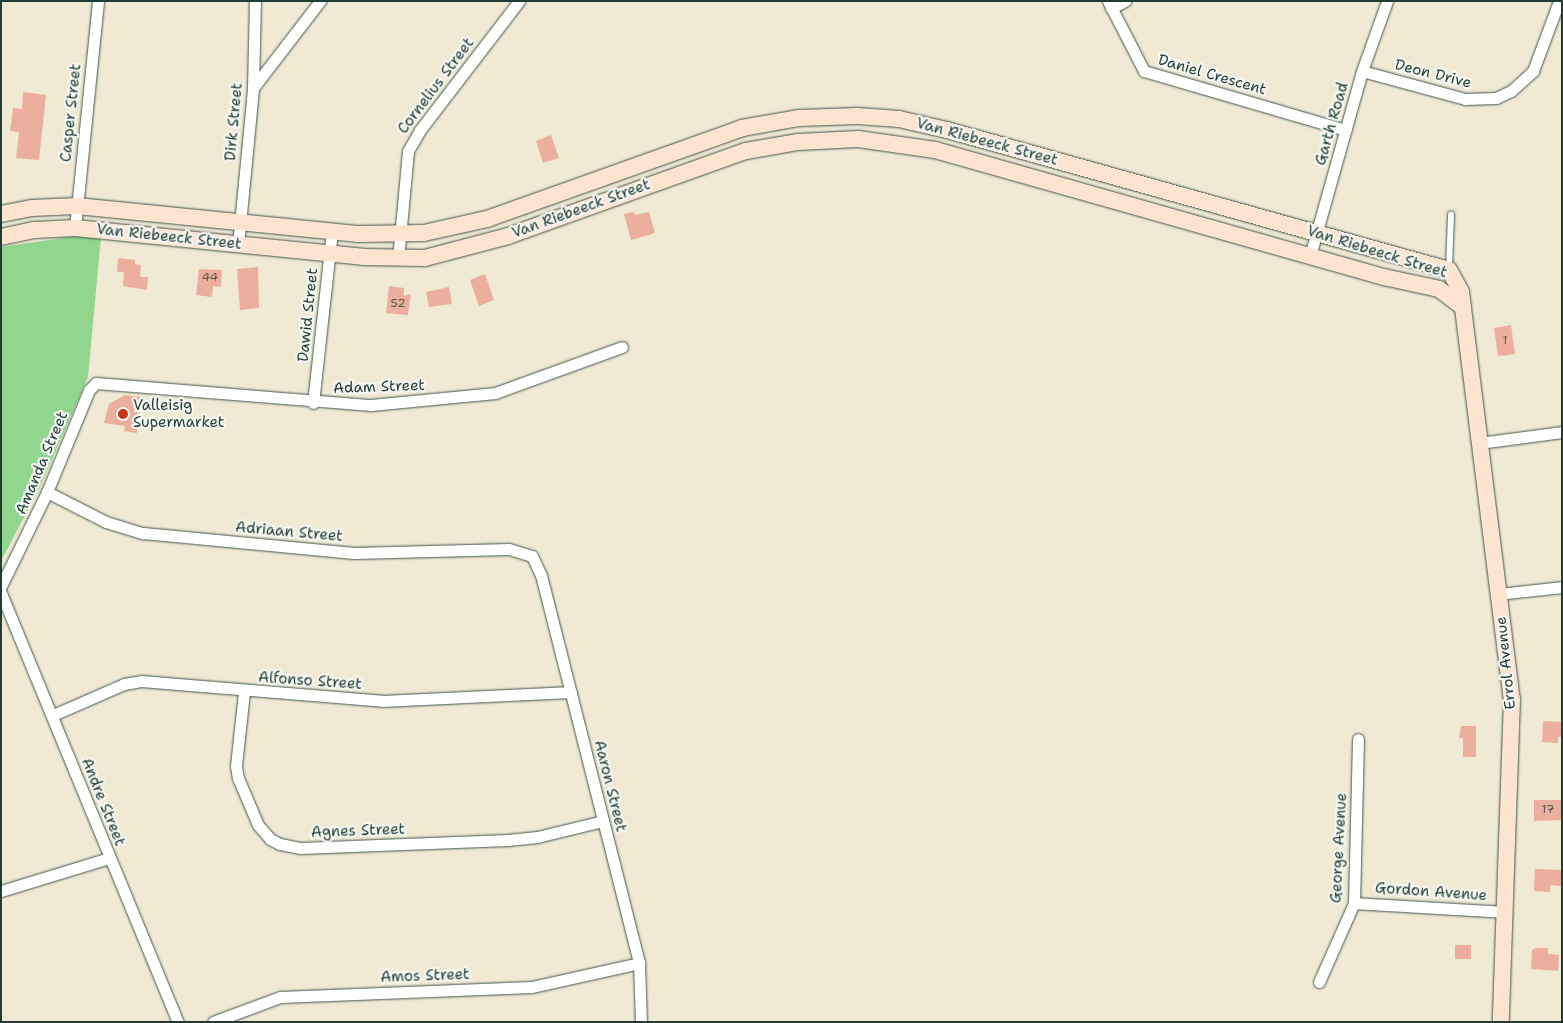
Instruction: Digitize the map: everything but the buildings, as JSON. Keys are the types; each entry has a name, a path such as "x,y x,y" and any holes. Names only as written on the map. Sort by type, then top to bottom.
{"street":[{"name":"Casper Street","path":"75,228 98,1"},
{"name":"Dirk Street","path":"238,245 253,88 255,1"},
{"path":"253,88 320,1"},
{"name":"Cornelius Street","path":"398,259 406,157 412,142 519,1"},
{"path":"1110,5 1125,1"},
{"name":"Garth Road","path":"1310,256 1362,71 1387,1"},
{"name":"Deon Drive","path":"1362,71 1465,99 1496,98 1511,91 1533,72 1559,1"},
{"name":"Daniel Crescent","path":"1110,5 1144,71 1346,130"},
{"name":"Van Riebeeck Street","path":"1,214 32,208 77,206 332,231 400,234 466,226 742,128 799,118 858,116 899,119 947,130 1449,270 1458,282 1463,307"},
{"path":"858,116 858,139"},
{"name":"Van Riebeeck Street","path":"1,237 34,230 75,228 330,254 398,259 461,250 508,236 746,151 798,142 858,139 887,141 934,150 1310,256 1439,289 1463,307"},
{"name":"Dawid Street","path":"313,403 332,231"},
{"name":"Errol Avenue","path":"1463,307 1512,699 1501,1022"},
{"name":"Adam Street","path":"99,382 313,403 371,405 495,393 622,347"},
{"name":"Amanda Street","path":"1,586 47,492 89,390 99,382"},
{"path":"1479,443 1562,432"},
{"name":"Adriaan Street","path":"47,492 106,522 143,533 354,553 509,549 522,551 534,560"},
{"name":"Aaron Street","path":"534,560 571,692 639,963 641,1022"},
{"path":"1498,594 1562,587"},
{"name":"Andre Street","path":"1,593 53,715 178,1022"},
{"name":"Alfonso Street","path":"53,715 109,690 141,681 244,692 382,701 571,692"},
{"name":"Agnes Street","path":"244,692 236,766 238,778 258,825 270,839 280,844 300,848 516,840 603,821"},
{"name":"George Avenue","path":"1319,982 1354,903 1358,738"},
{"path":"1,891 110,858"},
{"name":"Gordon Avenue","path":"1354,903 1505,912"},
{"name":"Amos Street","path":"214,1022 280,997 532,987 639,963"}],"lane":[{"path":"1449,270 1451,215"}],"green space":[{"path":"76,236 101,237 88,377 39,489 1,561 1,247"}],"place":[{"name":"Valleisig Supermarket","path":"123,414"}]}
